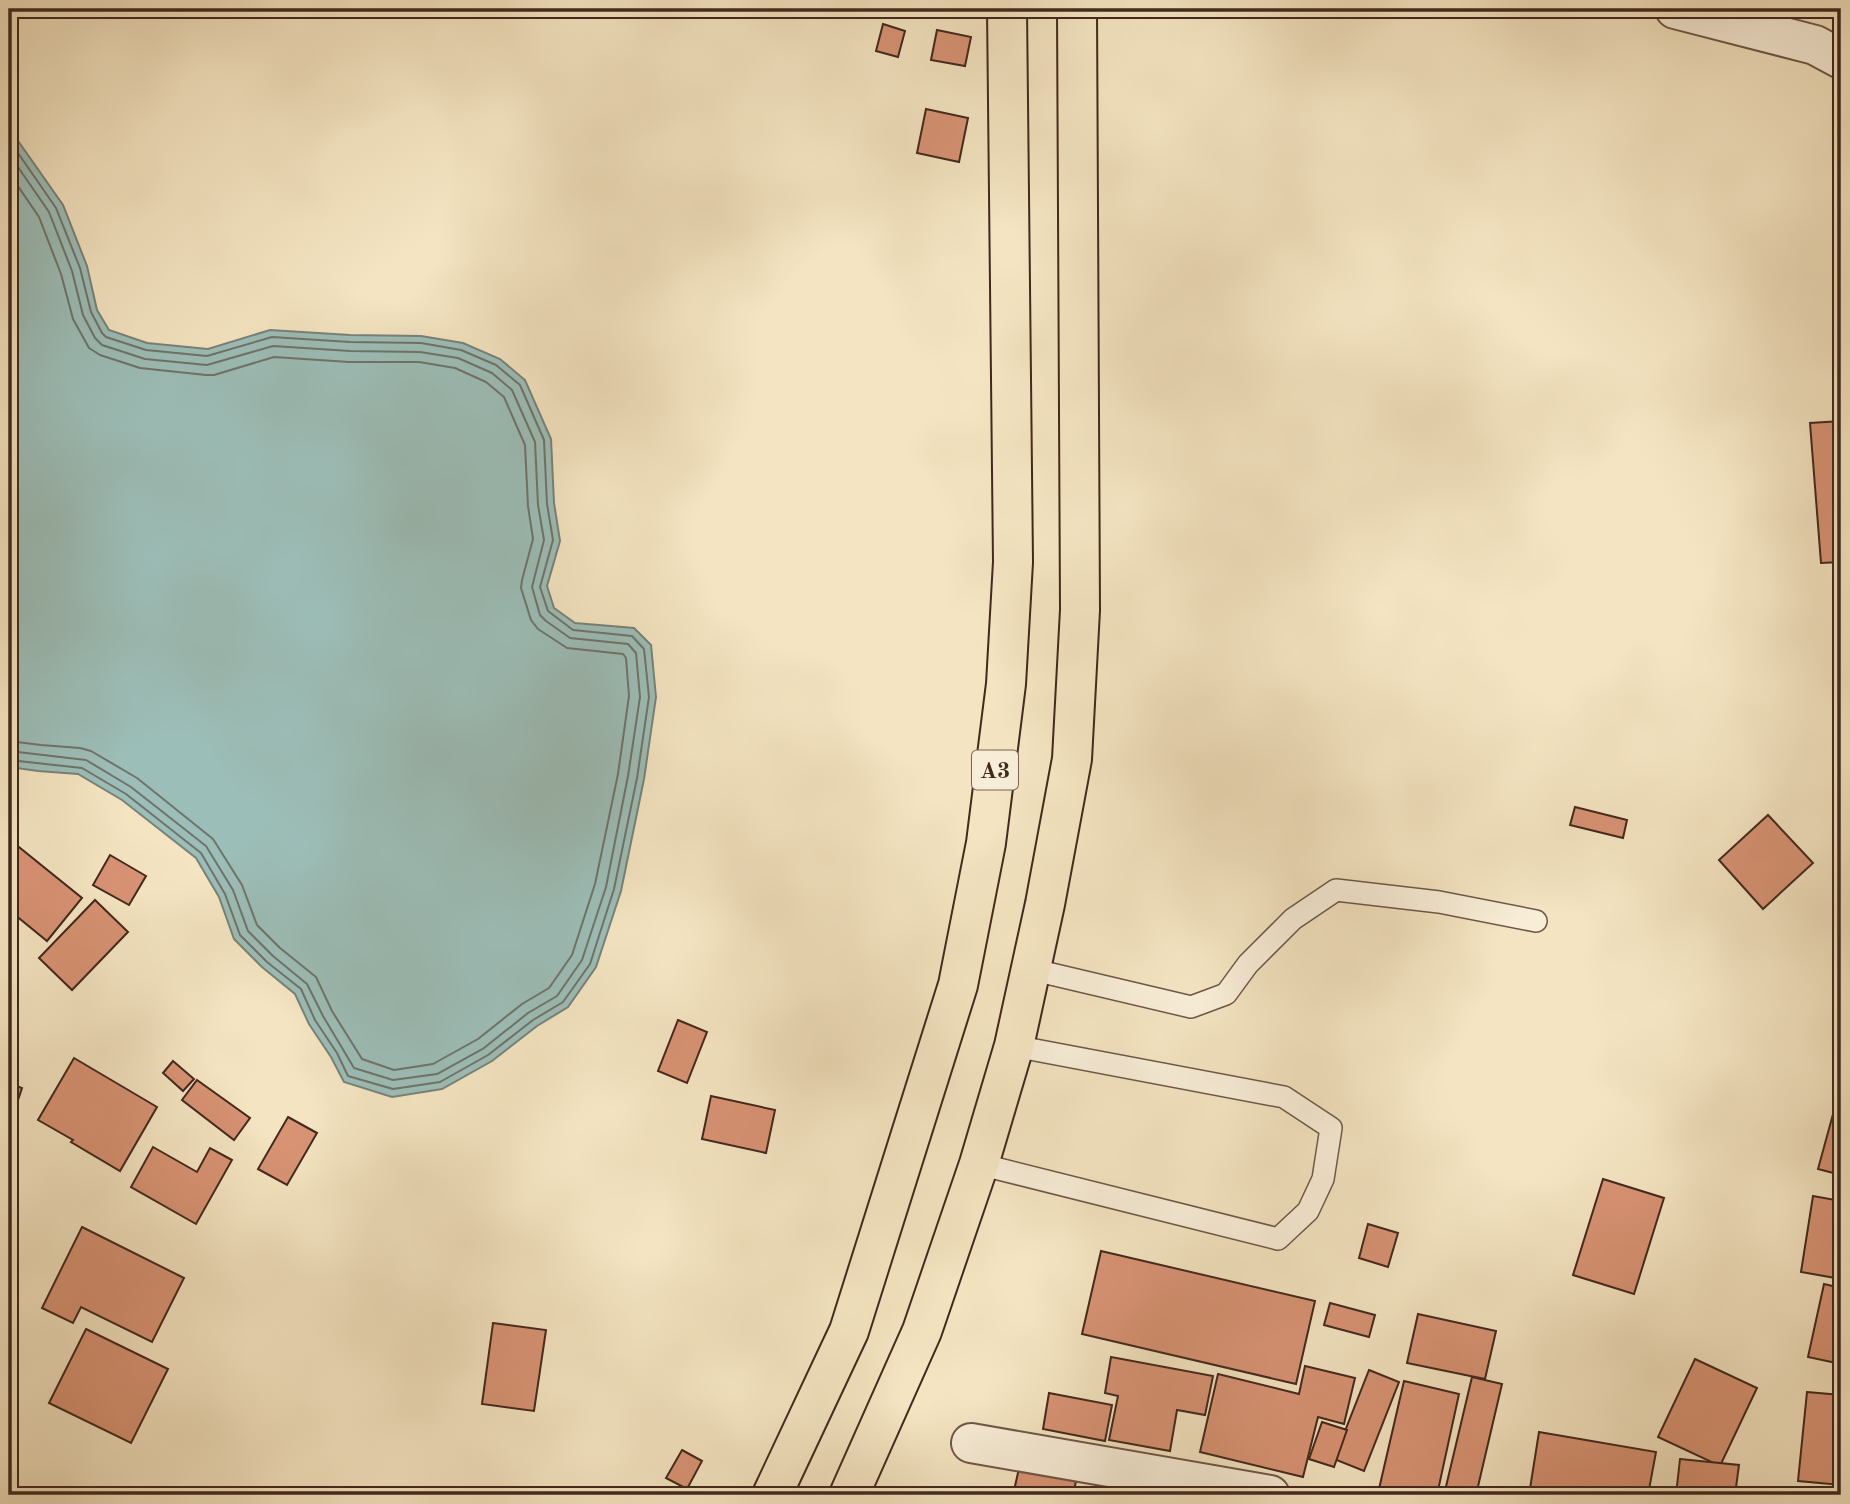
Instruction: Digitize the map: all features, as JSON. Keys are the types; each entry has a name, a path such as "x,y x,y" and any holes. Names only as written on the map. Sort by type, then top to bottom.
{"highway":[{"name":"A3","path":"772,1495 853,1319 958,985 986,843 1006,684 1013,562 1007,9"},
{"path":"849,1495 922,1331 979,1164 1014,1046 1045,904 1072,759 1080,610 1077,9"}],"street":[{"path":"1675,9 1815,45 1841,59"},
{"path":"971,1443 1270,1495"}],"lane":[{"path":"1030,970 1191,1007 1226,994 1248,964 1293,919 1336,890 1439,902 1536,921"},
{"path":"979,1164 1278,1239 1308,1211 1323,1179 1331,1128 1284,1097 1014,1046"}],"water":[{"path":"9,128 63,205 87,266 97,310 109,330 147,343 208,349 270,330 421,336 463,343 500,359 525,380 551,439 554,503 560,541 547,586 554,608 575,623 634,628 651,645 656,697 644,779 621,891 596,967 568,1007 537,1026 492,1061 442,1089 392,1097 344,1082 309,1024 295,994 234,939 219,897 196,858 122,800 78,774 9,767"}],"building":[{"path":"883,24 905,31 898,57 876,51"},
{"path":"937,30 971,37 965,66 931,60"},
{"path":"926,109 968,118 959,162 917,153"},
{"path":"1841,421 1841,562 1821,563 1810,423"},
{"path":"1575,807 1627,820 1623,838 1570,825"},
{"path":"1768,815 1813,863 1763,909 1719,860"},
{"path":"9,839 82,898 47,941 9,910"},
{"path":"110,855 146,876 129,905 93,885"},
{"path":"95,900 128,932 72,990 39,958"},
{"path":"9,1005 13,1005 9,1042"},
{"path":"678,1020 707,1032 687,1083 658,1071"},
{"path":"74,1058 157,1107 120,1171 38,1120"},
{"path":"173,1061 194,1079 183,1091 163,1073"},
{"path":"197,1080 250,1118 234,1140 182,1100"},
{"path":"9,1083 22,1088 13,1115 9,1114"},
{"path":"1841,1085 1841,1175 1818,1169"},
{"path":"711,1096 775,1110 766,1153 702,1139"},
{"path":"288,1117 317,1133 287,1185 258,1169"},
{"path":"153,1147 197,1172 210,1148 232,1160 196,1224 131,1187"},
{"path":"9,1151 16,1154 9,1172"},
{"path":"1603,1179 1664,1198 1634,1294 1573,1275"},
{"path":"1813,1196 1841,1201 1841,1279 1801,1272"},
{"path":"1368,1224 1398,1233 1388,1267 1359,1258"},
{"path":"82,1227 184,1278 152,1342 81,1307 73,1323 42,1308"},
{"path":"1101,1251 1315,1301 1296,1384 1082,1334"},
{"path":"1824,1284 1841,1288 1841,1364 1808,1357"},
{"path":"1330,1303 1375,1315 1369,1337 1324,1325"},
{"path":"1418,1314 1496,1331 1485,1379 1407,1363"},
{"path":"493,1323 546,1330 534,1411 482,1404"},
{"path":"86,1329 168,1369 131,1443 49,1403"},
{"path":"1111,1357 1213,1376 1205,1415 1177,1410 1170,1451 1109,1440 1118,1396 1105,1393"},
{"path":"1695,1359 1757,1388 1720,1466 1658,1437"},
{"path":"1305,1366 1355,1378 1344,1424 1318,1417 1303,1477 1200,1452 1218,1374 1299,1394"},
{"path":"1369,1370 1399,1382 1364,1471 1334,1459"},
{"path":"1472,1377 1502,1384 1476,1495 1444,1495"},
{"path":"1404,1381 1459,1394 1437,1495 1407,1495 1379,1489"},
{"path":"1807,1392 1841,1395 1841,1485 1798,1481"},
{"path":"1049,1393 1112,1405 1105,1441 1043,1429"},
{"path":"1322,1422 1347,1430 1334,1467 1309,1459"},
{"path":"1539,1432 1656,1452 1648,1495 1529,1495"},
{"path":"682,1450 702,1461 687,1489 666,1478"},
{"path":"1680,1459 1739,1465 1735,1495 1676,1495"},
{"path":"1020,1464 1077,1477 1073,1495 1013,1495"}]}
